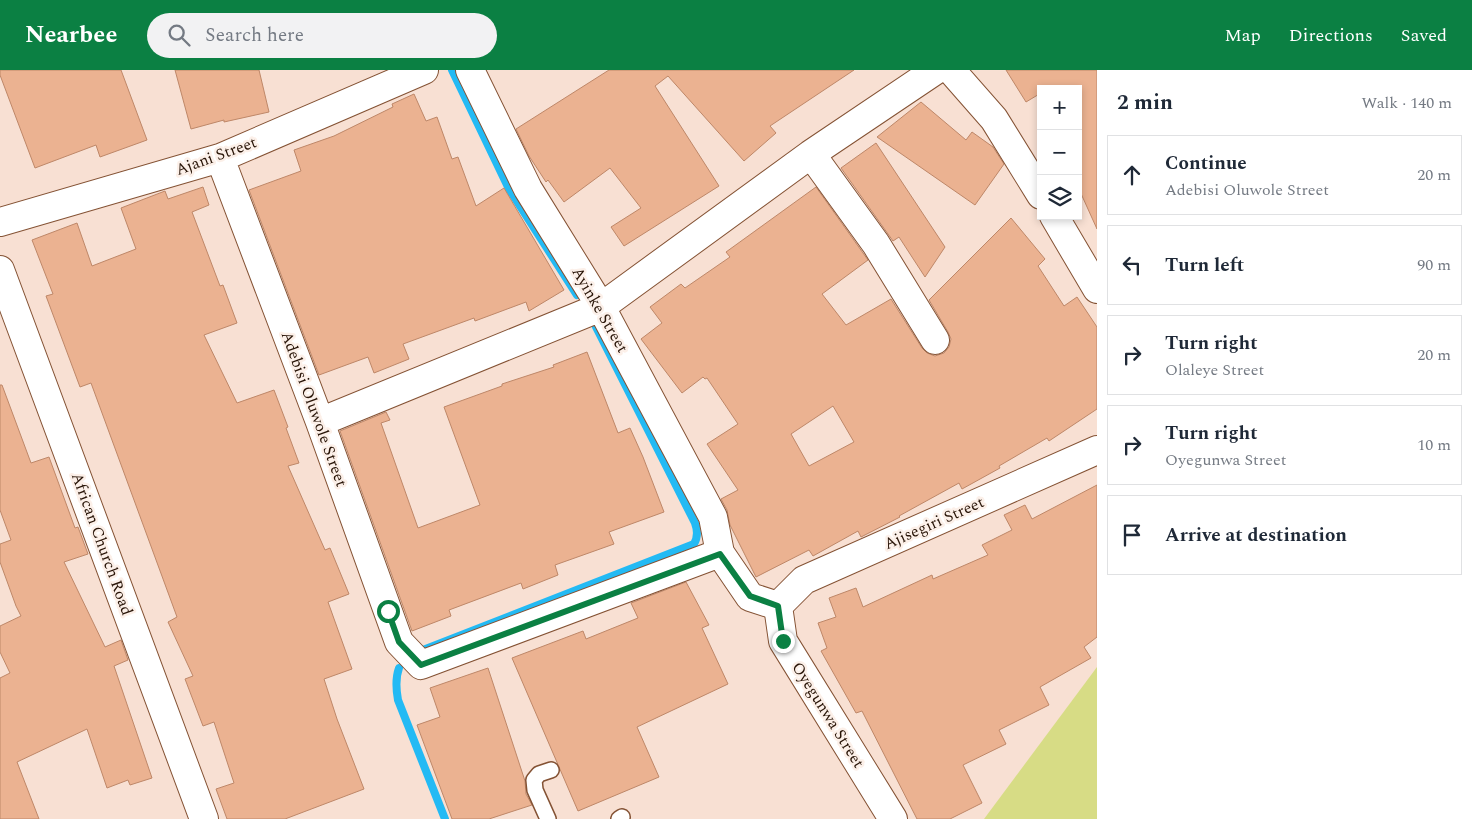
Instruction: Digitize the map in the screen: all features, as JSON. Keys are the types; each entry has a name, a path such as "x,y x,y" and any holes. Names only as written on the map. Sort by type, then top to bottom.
{"street":[{"name":"Ayinke Street","path":"470,70 528,188 600,307 713,517 720,554"},
{"path":"320,422 600,307 811,154 936,70"},
{"path":"951,70 994,119 1037,189"},
{"name":"Ajani Street","path":"0,222 220,158 414,72"},
{"path":"811,154 876,244 935,340"},
{"name":"Adebisi Oluwole Street","path":"220,158 320,422 399,642 421,665 720,554"},
{"path":"1056,220 1097,289"},
{"name":"African Church Road","path":"0,270 204,819"},
{"name":"Ajisegiri Street","path":"778,606 804,580 1097,450"},
{"path":"720,554 750,596 778,606"},
{"name":"Oyegunwa Street","path":"778,606 783,641 893,819"}],"lane":[{"path":"548,819 535,790 534,780 539,774 551,770"}],"green space":[{"path":"1097,667 1097,819 984,819"}],"building":[{"path":"0,70 121,70 147,140 100,157 96,145 35,168 0,75"},
{"path":"175,70 259,70 269,112 224,122 224,120 191,129"},
{"path":"609,70 854,70 770,126 776,133 744,161 668,76 655,86 719,186 624,246 611,227 641,208 610,168 564,202 548,180 546,182 529,156 516,129"},
{"path":"1006,70 1097,70 1097,229 1082,196 1082,85 1037,85 1037,95 1026,102"},
{"path":"414,94 426,121 437,117 452,159 458,157 476,206 504,188 564,290 529,311 526,302 475,321 474,318 403,344 409,359 374,373 368,357 319,375 249,190 301,171 294,150 334,136 393,107 392,104"},
{"path":"921,102 966,140 972,132 993,147 1004,164 975,205 877,137"},
{"path":"876,143 945,247 925,277 899,237 893,241 841,168"},
{"path":"203,187 209,205 192,212 220,286 223,285 237,323 204,335 237,403 274,390 299,463 288,466 325,550 330,548 349,594 328,602 352,669 324,679 364,789 285,819 227,819 216,789 234,783 214,722 203,726 185,679 193,676 168,622 177,617 91,383 80,387 46,296 53,294 32,240 77,223 92,266 136,249 121,208 165,191 168,199"},
{"path":"816,187 868,260 822,294 846,325 891,299 922,348 927,353 935,356 944,353 949,347 951,339 929,300 1011,218 1045,259 1038,266 1064,306 1077,297 1097,327 1097,409 1049,441 1047,438 999,466 1000,468 962,489 959,483 861,537 858,531 813,556 809,550 756,577 730,525 727,510 721,499 738,490 707,444 738,424 707,378 703,377 682,393 641,339 662,323 650,307 681,284 685,288 730,257 726,252","holes":["833,406 854,442 809,466 791,434"]},
{"path":"587,352 618,433 630,428 664,512 609,532 614,544 555,565 558,575 523,589 521,583 449,610 451,616 412,631 340,431 386,412 390,420 381,423 418,528 480,505 444,407 502,386 502,384 554,367 553,365"},
{"path":"0,385 2,385 31,463 49,457 75,528 78,527 88,554 64,562 105,647 121,640 128,660 114,666 152,778 130,785 128,780 107,788 87,729 17,762 39,819 0,819 0,678 10,673 0,652 0,626 21,616 0,562 0,544 11,540 0,510"},
{"path":"1097,485 1097,637 1084,647 1091,658 1040,687 1049,705 999,730 1006,744 963,765 982,803 950,819 917,819 862,711 856,713 821,651 827,648 818,623 836,617 829,598 856,588 863,607 932,575 933,579 988,555 982,545 1012,530 1004,515 1025,505 1032,519"},
{"path":"686,582 709,625 702,628 728,684 637,727 659,777 578,811 512,658 583,631 586,639 638,618 631,603"},
{"path":"488,668 525,781 526,794 532,805 489,819 452,819 417,725 440,717 430,688"}],"waterway":[{"path":"452,70 509,189 577,295"},
{"path":"423,650 694,544 697,534 695,523 596,327"},
{"path":"399,668 396,684 398,700 445,819"}],"route":[{"path":"388,611 399,642 421,665 720,554 750,596 778,606 783,641"}]}
